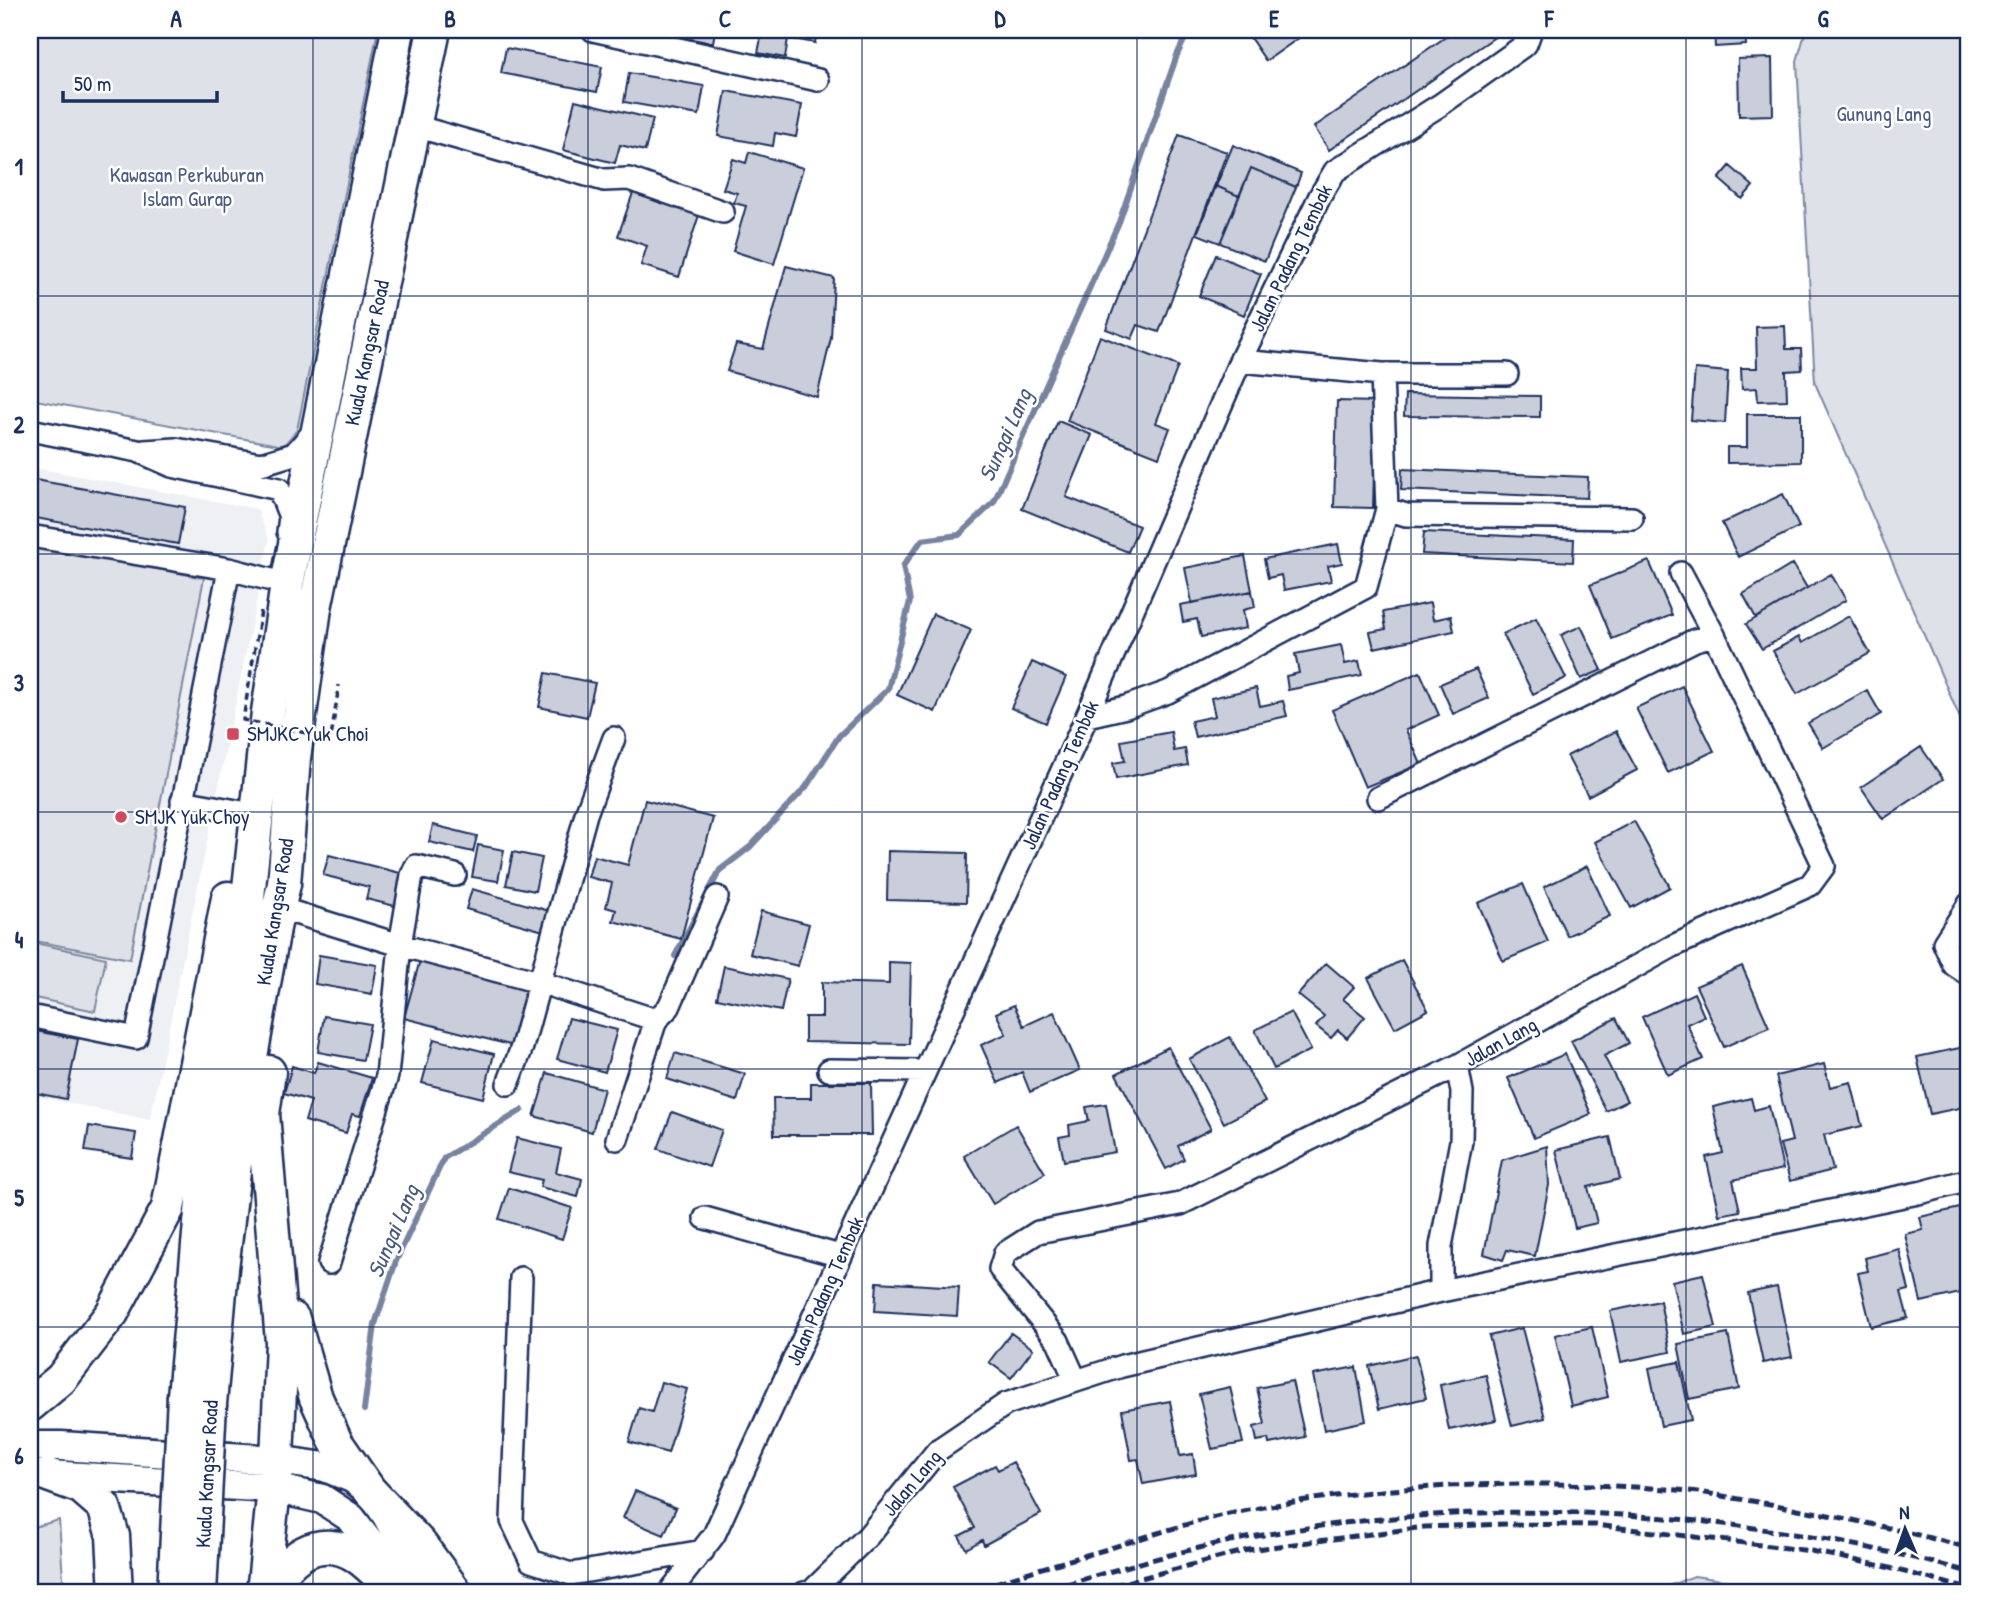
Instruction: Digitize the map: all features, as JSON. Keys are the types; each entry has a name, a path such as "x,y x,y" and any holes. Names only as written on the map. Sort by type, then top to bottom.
{"highway":[{"name":"Kuala Kangsar Road","path":"174,1593 184,1396 206,1159 245,925 268,712 289,571 398,30"},
{"name":"Kuala Kangsar Road","path":"200,1593 210,1404 222,1268 242,1107 274,928 288,898 294,758 315,608 434,30"},
{"path":"30,1405 61,1379 112,1313 168,1208 225,918 242,812 268,712"},
{"path":"262,1593 275,1474 282,1342 263,1114 288,898"},
{"path":"277,1264 316,1398 337,1442 370,1491 420,1544 456,1593"},
{"path":"39,1475 81,1487 104,1507 113,1536 116,1593"},
{"path":"270,1593 278,1575 293,1559 311,1550 325,1547 343,1550 358,1557 397,1593"}],"main road":[{"path":"30,1446 61,1446 275,1474 351,1518 371,1544 397,1593"},
{"path":"39,1475 275,1474 325,1468 352,1478 370,1491 387,1516 428,1593"}],"street":[{"path":"593,30 818,80"},
{"name":"Jalan Padang Tembak","path":"669,1593 714,1535 1087,716 1240,361 1320,196 1335,171 1440,105 1526,44 1531,30"},
{"path":"415,126 604,180 629,179 723,212"},
{"path":"1240,361 1382,374 1507,374"},
{"path":"1087,716 1126,707 1168,692 1366,587 1387,509 1382,374"},
{"path":"138,451 176,449 261,464 294,454 319,424"},
{"path":"30,430 138,451 172,466 279,489 290,517 289,571 229,569 30,536"},
{"path":"1387,509 1406,515 1632,518"},
{"path":"30,1016 136,1038 229,569"},
{"name":"Jalan Lang","path":"1076,1381 1058,1341 1000,1269 1005,1253 1038,1232 1180,1204 1457,1066 1673,946 1810,885 1824,866 1714,635 1681,573"},
{"path":"1378,798 1695,640 1714,635"},
{"path":"508,1084 522,1047 586,814 614,738"},
{"path":"182,801 242,812"},
{"path":"329,1263 387,1076 400,945 412,874 416,866 455,875"},
{"path":"617,1139 656,1020 669,1007 717,897"},
{"path":"288,898 400,945 539,982 656,1020"},
{"path":"1969,904 1944,943 1954,965 1969,975"},
{"path":"1441,1291 1441,1246 1461,1141 1462,1092 1457,1066"},
{"path":"829,1070 925,1072"},
{"name":"Jalan Lang","path":"804,1593 812,1591 868,1536 938,1450 1006,1405 1122,1366 1441,1291 1909,1195 1969,1180"},
{"path":"705,1218 840,1256"},
{"path":"521,1278 512,1521 531,1561 571,1574 703,1551"}],"path":[{"path":"261,611 243,720 331,738 340,685"}],"shaded area":[{"name":"SMJK Yuk Choy","path":"30,467 257,509 269,540 150,1120 30,1095"}],"green space":[{"name":"Kawasan Perkuburan Islam Gurap","path":"30,30 378,30 297,430 283,446 30,399"},
{"name":"Gunung Lang","path":"1806,30 1969,30 1969,739 1815,383 1797,61"},
{"path":"30,544 204,578 130,959 30,940"},
{"path":"30,942 106,958 95,1011 30,997"},
{"path":"59,1520 64,1593 30,1593 30,1528"},
{"path":"1694,1576 1813,1593 1651,1593"}],"building":[{"path":"665,30 715,30 713,43 664,34"},
{"path":"742,30 817,30 815,43 788,38 785,58 758,53 762,33"},
{"path":"1258,30 1310,30 1266,61 1249,36"},
{"path":"1456,30 1505,30 1329,150 1314,127"},
{"path":"1714,30 1745,30 1746,45 1715,47"},
{"path":"506,48 602,67 597,92 501,73"},
{"path":"1772,58 1773,115 1739,116 1738,59"},
{"path":"629,73 704,86 699,115 624,102"},
{"path":"726,91 802,105 796,137 775,133 773,146 718,136"},
{"path":"575,100 653,119 645,151 620,145 615,163 563,150"},
{"path":"1179,135 1227,152 1159,332 1138,325 1132,339 1106,329"},
{"path":"1233,145 1301,173 1296,187 1251,168 1239,196 1216,186"},
{"path":"749,152 803,168 774,264 733,251 746,206 734,203 737,193 723,189 733,159 746,163"},
{"path":"1730,166 1753,186 1742,199 1719,179"},
{"path":"1251,168 1296,187 1265,261 1220,243"},
{"path":"1216,186 1239,196 1220,243 1197,234"},
{"path":"633,193 699,215 679,277 641,265 647,246 618,236"},
{"path":"1216,255 1261,274 1244,315 1199,296"},
{"path":"786,266 834,278 831,338 817,397 727,371 736,344 763,349"},
{"path":"1785,326 1786,349 1801,349 1802,370 1786,371 1787,400 1758,401 1757,388 1742,389 1741,368 1757,368 1756,327"},
{"path":"1100,336 1178,366 1156,423 1170,428 1159,457 1067,421"},
{"path":"1695,369 1728,372 1725,423 1691,420"},
{"path":"1405,394 1540,396 1540,417 1404,416"},
{"path":"1337,401 1376,402 1373,508 1334,507"},
{"path":"1747,414 1801,414 1801,462 1727,463 1727,447 1747,447"},
{"path":"1058,421 1092,435 1066,497 1139,526 1128,552 1022,509"},
{"path":"1402,469 1588,477 1587,498 1401,490"},
{"path":"30,479 185,507 178,544 30,517"},
{"path":"1783,494 1799,527 1738,557 1722,523"},
{"path":"1424,532 1574,539 1573,562 1422,554"},
{"path":"1338,544 1342,563 1328,566 1331,581 1284,590 1281,575 1268,578 1264,559"},
{"path":"1245,556 1252,591 1192,603 1185,568"},
{"path":"1649,561 1672,615 1612,639 1590,585"},
{"path":"1793,564 1807,588 1756,618 1743,594"},
{"path":"1831,574 1846,600 1762,649 1746,624"},
{"path":"1252,591 1255,607 1243,610 1246,628 1201,637 1197,619 1183,622 1180,605"},
{"path":"1430,603 1433,620 1451,616 1454,631 1374,648 1370,632 1386,629 1383,612"},
{"path":"933,614 971,630 935,712 897,695"},
{"path":"1849,616 1870,653 1797,694 1773,651 1799,637 1802,643"},
{"path":"1536,618 1566,678 1533,694 1503,634"},
{"path":"1581,626 1602,670 1581,679 1561,635"},
{"path":"1341,645 1345,664 1359,661 1362,675 1288,690 1286,676 1299,673 1295,654"},
{"path":"1032,662 1066,677 1046,723 1011,708"},
{"path":"1476,669 1489,698 1453,714 1440,684"},
{"path":"1420,672 1439,715 1406,730 1421,764 1365,787 1332,710"},
{"path":"546,673 595,683 587,717 539,707"},
{"path":"1682,686 1714,751 1668,773 1636,708"},
{"path":"1256,688 1260,706 1283,701 1287,716 1195,737 1191,721 1215,716 1211,698"},
{"path":"1867,690 1881,714 1823,748 1808,723"},
{"path":"1616,731 1637,770 1588,796 1567,756"},
{"path":"1171,732 1174,751 1185,749 1188,765 1116,779 1113,763 1125,761 1121,741"},
{"path":"1921,747 1943,779 1883,819 1861,787"},
{"path":"645,800 713,818 681,939 613,921 616,910 606,907 612,883 588,877 594,856 628,865"},
{"path":"1634,821 1670,887 1631,908 1595,842"},
{"path":"433,825 477,836 473,852 429,842"},
{"path":"478,845 504,850 498,881 472,877"},
{"path":"888,851 967,853 966,902 887,900"},
{"path":"513,852 542,858 535,891 506,885"},
{"path":"329,855 408,875 399,907 366,899 369,887 323,875"},
{"path":"1587,866 1610,916 1567,936 1544,887"},
{"path":"1523,884 1548,942 1503,961 1478,903"},
{"path":"472,889 553,912 547,932 466,909"},
{"path":"761,911 809,924 798,966 750,954"},
{"path":"1969,925 1969,941 1962,936"},
{"path":"319,955 377,965 372,994 315,984"},
{"path":"420,960 529,988 514,1046 404,1018"},
{"path":"1402,960 1428,1010 1395,1028 1368,978"},
{"path":"889,962 911,963 909,1044 805,1042 805,1017 822,1017 822,982 889,984"},
{"path":"1326,963 1354,987 1343,999 1365,1017 1347,1038 1338,1030 1331,1038 1316,1026 1324,1016 1298,995"},
{"path":"724,966 788,979 781,1011 717,998"},
{"path":"1742,966 1769,1027 1724,1047 1696,986"},
{"path":"1694,993 1704,1016 1687,1024 1703,1059 1668,1075 1642,1017"},
{"path":"1014,1005 1024,1026 1054,1012 1080,1070 1030,1092 1022,1072 998,1083 981,1045 1006,1034 996,1013"},
{"path":"1291,1012 1311,1050 1274,1069 1255,1030"},
{"path":"324,1016 370,1024 363,1060 318,1052"},
{"path":"569,1018 617,1030 605,1072 557,1059"},
{"path":"1616,1018 1629,1043 1604,1056 1627,1101 1606,1111 1571,1041"},
{"path":"30,1030 78,1039 66,1099 30,1092"},
{"path":"1230,1037 1265,1102 1224,1123 1189,1059"},
{"path":"434,1039 494,1054 483,1098 422,1083"},
{"path":"1969,1046 1969,1106 1930,1114 1917,1057"},
{"path":"1168,1047 1211,1129 1178,1146 1184,1159 1166,1169 1116,1074"},
{"path":"675,1053 745,1074 737,1101 667,1079"},
{"path":"1565,1054 1591,1114 1534,1138 1508,1078"},
{"path":"318,1062 372,1078 360,1116 352,1114 346,1133 305,1121 311,1101 284,1093 292,1066 314,1073"},
{"path":"1824,1064 1830,1087 1851,1082 1862,1126 1824,1135 1833,1170 1790,1181 1780,1144 1792,1141 1776,1076"},
{"path":"547,1073 604,1089 592,1132 534,1116"},
{"path":"811,1083 871,1083 872,1135 774,1135 773,1098 811,1098"},
{"path":"1751,1098 1754,1110 1769,1106 1783,1169 1733,1180 1740,1211 1719,1215 1706,1157 1723,1153 1713,1107"},
{"path":"1106,1104 1115,1152 1064,1161 1059,1137 1070,1135 1069,1125 1089,1121 1086,1107"},
{"path":"672,1112 722,1130 709,1167 658,1149"},
{"path":"1016,1125 1045,1173 993,1204 964,1156"},
{"path":"89,1126 136,1133 132,1158 85,1151"},
{"path":"1610,1137 1620,1179 1588,1187 1597,1223 1575,1228 1556,1150"},
{"path":"517,1138 561,1149 556,1172 582,1179 578,1197 540,1187 542,1180 508,1172"},
{"path":"1547,1146 1549,1185 1535,1256 1507,1250 1503,1260 1484,1254 1502,1160"},
{"path":"509,1188 572,1208 562,1239 499,1219"},
{"path":"1960,1208 1969,1246 1969,1291 1921,1302 1905,1234 1923,1230 1920,1217"},
{"path":"1899,1249 1909,1290 1901,1292 1908,1318 1871,1327 1858,1273 1868,1271 1865,1258"},
{"path":"1703,1274 1716,1327 1684,1334 1672,1281"},
{"path":"877,1282 959,1287 957,1316 875,1311"},
{"path":"1777,1287 1792,1357 1763,1363 1748,1293"},
{"path":"1660,1301 1670,1352 1621,1362 1610,1311"},
{"path":"1592,1327 1608,1397 1571,1406 1555,1335"},
{"path":"1522,1328 1545,1418 1512,1426 1489,1336"},
{"path":"1011,1333 1033,1349 1011,1378 989,1362"},
{"path":"1728,1334 1739,1389 1689,1399 1678,1344"},
{"path":"1416,1355 1426,1398 1379,1409 1369,1366"},
{"path":"1679,1362 1691,1420 1661,1426 1649,1368"},
{"path":"1356,1367 1366,1421 1324,1430 1313,1375"},
{"path":"1486,1375 1496,1420 1449,1430 1440,1385"},
{"path":"1292,1381 1305,1437 1269,1444 1268,1439 1257,1441 1254,1427 1265,1424 1257,1388"},
{"path":"661,1382 687,1389 668,1453 629,1442 639,1408 652,1412"},
{"path":"1230,1387 1243,1443 1212,1449 1199,1394"},
{"path":"1170,1401 1180,1456 1193,1454 1196,1474 1143,1484 1138,1459 1131,1460 1122,1410"},
{"path":"1013,1462 1041,1514 984,1545 982,1540 966,1549 959,1536 975,1528 953,1487 995,1465 998,1470"},
{"path":"635,1491 676,1508 664,1535 623,1518"}],"waterway":[{"name":"Sungai Lang","path":"675,956 720,870 750,847 806,787 839,736 888,689 910,601 903,566 922,540 959,535 994,502 1119,222 1177,55 1189,30"},
{"name":"Sungai Lang","path":"364,1410 375,1324 396,1261 444,1158 522,1110"}],"railway":[{"path":"968,1593 1211,1518 1328,1497 1449,1486 1570,1484 1697,1492 1834,1516 1969,1548"},
{"path":"1037,1593 1221,1543 1314,1527 1408,1517 1503,1512 1691,1520 1784,1532 1969,1572"},
{"path":"1084,1593 1248,1550 1425,1527 1507,1524 1596,1525 1811,1551 1969,1589"}],"place":[{"name":"SMJKC Yuk Choi","path":"233,734"},
{"name":"SMJK Yuk Choy","path":"121,817"}]}
